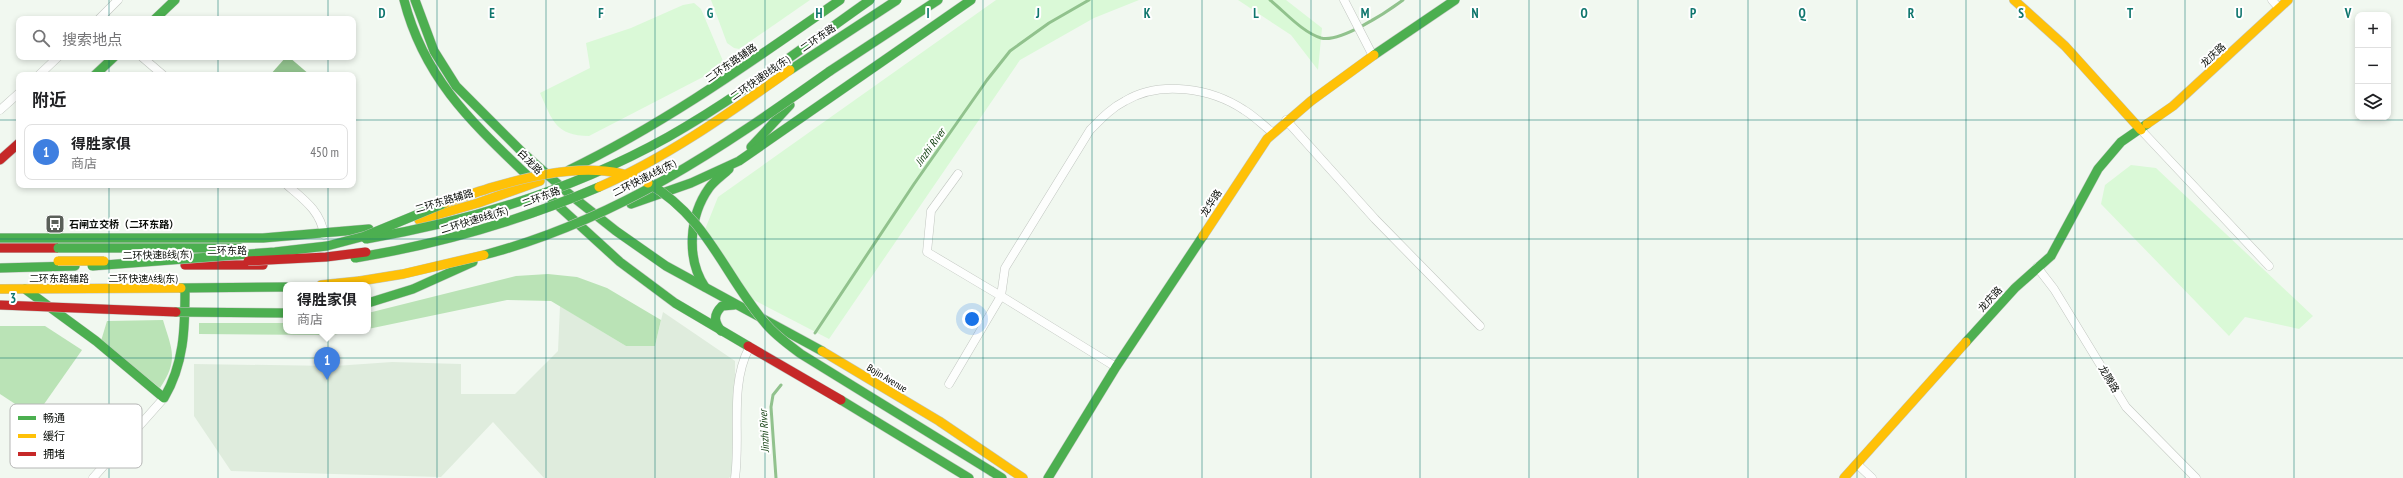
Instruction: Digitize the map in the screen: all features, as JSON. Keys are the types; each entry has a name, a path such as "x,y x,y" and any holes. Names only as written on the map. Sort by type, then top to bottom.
{"main road":[{"path":"158,16 175,0"},
{"name":"白龙路","path":"404,0 410,23 424,58 443,87 535,183 576,222 640,278 675,303 723,332"},
{"name":"白龙路","path":"415,0 420,20 434,53 451,80 549,178 652,257 708,291 735,305"},
{"name":"二环东路辅路","path":"0,238 240,238 324,234 375,228 420,219 470,206 549,178 603,154 669,118 840,0"},
{"name":"二环东路","path":"0,248 240,248 324,244 403,233 490,212 591,176 667,138 715,108 870,0"},
{"name":"二环快速B线(东)","path":"0,268 263,265 345,259 419,247 490,227 584,193 664,154 713,124 817,51 897,0"},
{"path":"596,214 685,169 930,0"},
{"name":"二环快速A线(东)","path":"345,282 392,276 452,264 529,240 596,214 653,187 708,155 938,0"},
{"path":"358,282 416,273 493,252 596,214 678,188 735,163 806,116 971,0"},
{"name":"龙华路","path":"1048,478 1116,367 1273,133 1286,120 1342,77 1455,0"},
{"path":"2014,0 2065,46 2140,130"},
{"name":"龙庆路","path":"1844,478 2015,288 2051,256 2062,239 2098,169 2121,142 2173,106 2288,0"},
{"name":"二环东路","path":"0,260 240,261 326,257 405,246 460,234 514,218 596,187 673,149 722,119 888,3"},
{"path":"98,72 111,60"},
{"path":"708,291 699,280 694,265 693,248 696,220 709,190 814,81"},
{"path":"0,160 16,146"},
{"path":"92,266 300,251 342,243 478,193 538,177 572,171 600,170 646,182 668,196 687,212 763,321 781,339 801,354 1002,478"},
{"path":"371,302 413,289 493,252"},
{"name":"二环东路辅路","path":"0,289 185,290 283,288"},
{"name":"二环快速A线(东)","path":"0,289 283,288"},
{"path":"25,289 106,349 164,398 175,381 180,366 185,332 185,290"},
{"path":"0,305 215,314 283,313"},
{"path":"735,305 722,306 716,312 716,326 723,332 834,395 969,478"},
{"name":"Bojin Avenue","path":"735,305 792,334 900,398 1023,478"}],"street":[{"path":"102,16 118,0"},
{"path":"1344,0 1373,56"},
{"path":"2272,0 2279,8"},
{"path":"41,72 55,60"},
{"path":"146,60 160,72"},
{"path":"949,384 1001,296 1005,268 1090,130 1108,112 1126,100 1151,91 1178,89 1200,92 1221,98 1244,110 1273,133"},
{"path":"0,110 16,96"},
{"path":"1286,120 1375,219 1480,326"},
{"path":"2140,130 2269,266"},
{"path":"958,174 931,211 927,252 1116,367"},
{"path":"290,188 314,209 320,218 324,234"},
{"name":"龙腾路","path":"2037,267 2054,290 2126,407 2196,478"},
{"path":"735,478 738,456 739,380 744,358 749,348"},
{"path":"142,423 164,398"},
{"path":"1857,464 1872,478"},
{"path":"93,478 102,468"}],"shaded area":[{"path":"711,0 810,0 739,49 734,48 727,43"},
{"path":"996,0 1139,0 1094,18 1020,60 829,339 750,298 704,232 718,197"},
{"path":"1238,0 1286,0 1322,28 1318,70 1291,35"},
{"path":"694,3 701,9 723,61 703,77 589,136 569,133 562,130 557,125 548,111 540,93 590,68 586,43 631,28 683,5"},
{"path":"283,60 292,60 306,72 273,72"},
{"path":"2131,165 2156,168 2313,316 2299,329 2245,317 2229,336 2101,204 2105,185"},
{"path":"548,274 577,277 607,288 661,320 655,346 626,346 551,301 507,300 371,328 371,312 516,276"},
{"path":"560,306 626,346 655,346 663,312 735,361 735,472 729,478 544,478 493,422 441,477 231,471 194,416 194,364 335,366 392,362 461,364 461,394 515,394 558,351"},
{"path":"163,320 171,347 172,362 170,370 160,388 101,341 107,321"},
{"path":"199,323 283,323 283,334 338,334 331,335 199,334"},
{"path":"0,326 45,326 82,350 44,404 15,404 0,394"}],"waterway":[{"name":"Jinzhi River","path":"815,333 914,184 987,80 1010,51 1049,23 1089,0"},
{"name":"Jinzhi River","path":"1270,0 1307,31 1321,38 1340,36 1351,31 1386,12 1403,0"},
{"name":"Jinzhi River","path":"776,478 771,407 773,395 781,385"}],"traffic: fast":[{"path":"158,16 175,0"},
{"path":"404,0 413,29 425,55 439,79 455,101 473,121 534,182"},
{"path":"415,0 434,51 456,86 522,152 568,193 616,231 666,266 822,351"},
{"path":"569,170 605,152 674,112 840,0"},
{"path":"366,239 406,232 483,213 559,188 632,156 694,122 720,105 870,0"},
{"path":"790,70 897,0"},
{"path":"830,71 938,0"},
{"path":"631,204 691,183 739,161 971,0"},
{"path":"1374,55 1455,0"},
{"path":"98,72 111,60"},
{"path":"484,255 533,240 579,222 623,202 666,179 707,154 748,128 830,71"},
{"path":"751,147 790,105"},
{"path":"1966,342 2015,288 2051,256 2098,169 2121,142 2147,124"},
{"path":"705,287 695,264 692,238 694,224 702,199 716,180 729,169"},
{"path":"648,183 669,197 701,230 751,305 778,336 801,354 991,471"},
{"path":"355,258 418,246 479,230 540,210 599,187"},
{"path":"552,200 620,262 675,303 748,346"},
{"path":"92,266 275,252 327,246 365,236 445,203"},
{"path":"0,238 263,238 369,229"},
{"path":"1048,478 1116,367 1203,236"},
{"path":"58,248 241,248"},
{"path":"371,302 413,289 473,262"},
{"path":"0,268 75,266"},
{"path":"181,288 283,287"},
{"path":"25,289 96,341 164,398 176,372 182,346 185,319 185,290"},
{"path":"721,331 716,321 717,312 722,306 734,305"},
{"path":"176,312 283,313"},
{"path":"841,400 969,478"},
{"path":"991,471 1002,478"}],"traffic: slow":[{"path":"2014,0 2065,46 2141,130"},
{"path":"2147,124 2173,106 2288,0"},
{"path":"1203,236 1267,139 1311,101 1374,55"},
{"path":"599,187 625,175 674,148 721,118 790,70"},
{"path":"445,203 519,180 546,174 573,171 600,171 625,174 648,183"},
{"path":"419,220 478,203 540,181"},
{"path":"360,281 403,274 484,255"},
{"path":"58,261 104,261"},
{"path":"350,282 360,281"},
{"path":"0,289 181,288"},
{"path":"1844,478 1966,342"},
{"path":"822,351 939,421 1023,478"}],"traffic: jam":[{"path":"0,160 16,146"},
{"path":"0,248 58,248"},
{"path":"248,261 326,257 366,252"},
{"path":"185,265 263,265"},
{"path":"0,305 176,312"},
{"path":"748,346 841,400"}],"place":[{"name":"石闸立交桥（二环东路）","path":"55,224"},
{"name":"得胜家俱","path":"327,380"}]}
